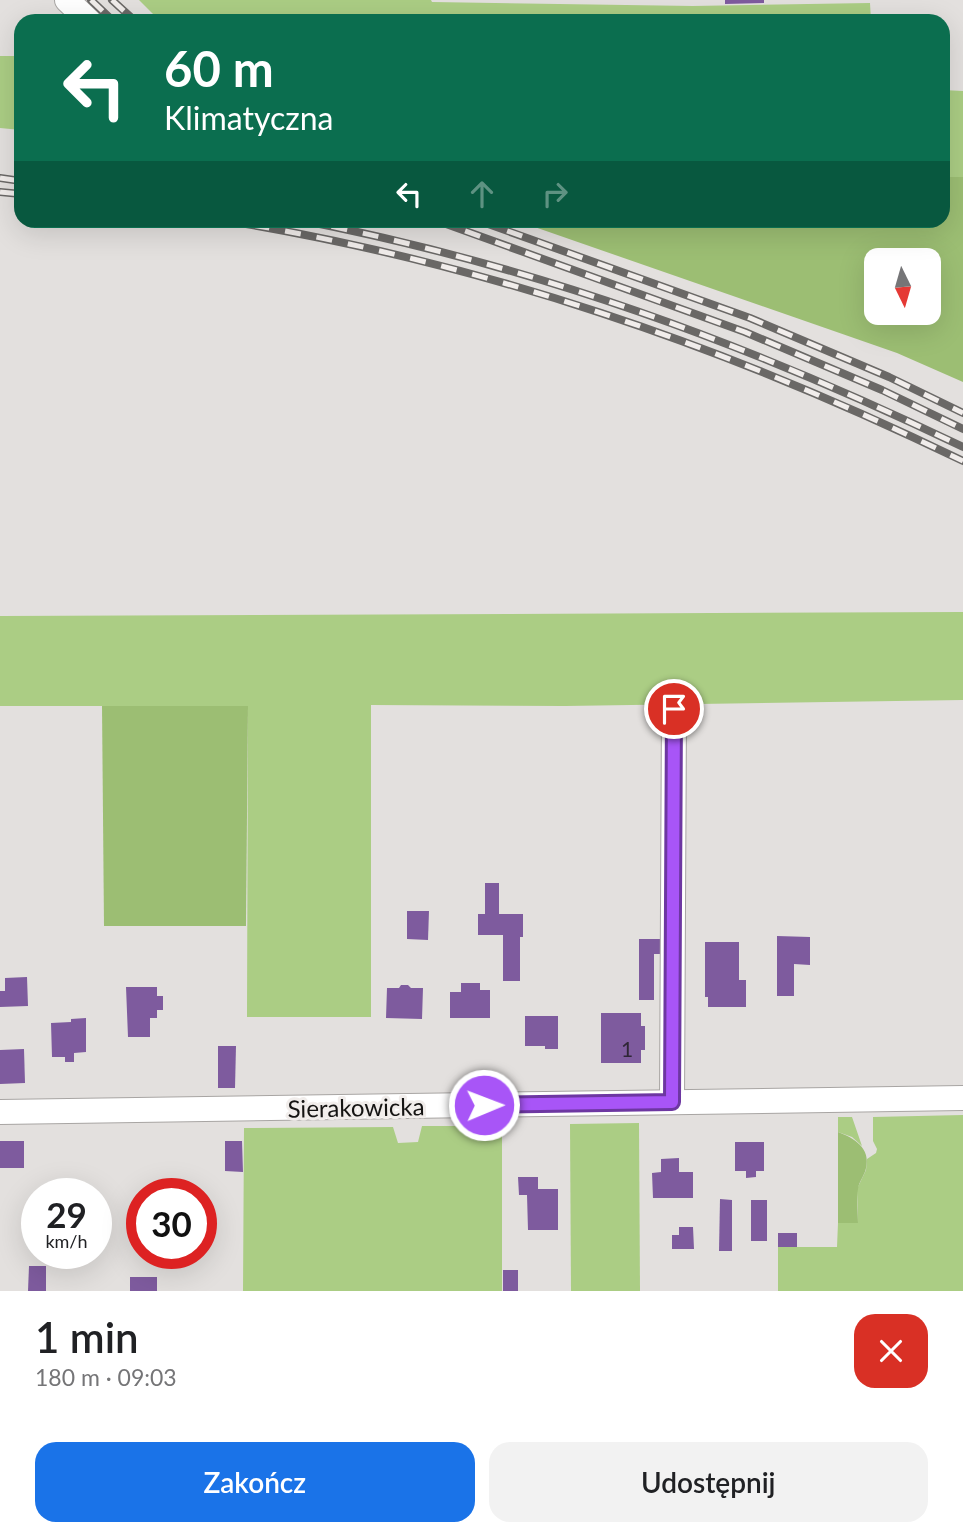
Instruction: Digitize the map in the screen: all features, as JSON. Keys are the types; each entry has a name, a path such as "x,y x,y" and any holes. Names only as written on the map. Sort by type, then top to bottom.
{"street":[{"path":"67,0 82,14"},
{"path":"672,1102 674,709"},
{"name":"Sierakowicka","path":"0,1112 963,1098"}],"green space":[{"path":"139,0 431,0 693,6 870,3 871,14 153,14"},
{"path":"0,56 14,56 14,129 0,128"},
{"path":"950,90 963,91 963,177 950,177"},
{"path":"950,177 963,177 963,382 897,353 538,228 950,228"},
{"path":"963,612 963,700 565,706 371,705 371,1017 247,1017 248,706 0,706 0,616"},
{"path":"102,706 248,706 246,926 104,926"},
{"path":"963,1115 963,1291 778,1291 778,1247 837,1247 838,1223 858,1223 857,1189 866,1170 867,1159 876,1153 877,1149 873,1141 873,1117"},
{"path":"838,1117 852,1117 862,1146 852,1137 838,1132"},
{"path":"639,1123 640,1291 571,1291 570,1124"},
{"path":"422,1126 502,1126 502,1291 243,1291 244,1128 393,1127 398,1143 418,1142"},
{"path":"838,1132 860,1145 866,1155 866,1168 857,1193 858,1223 838,1223"}],"building":[{"path":"725,0 764,0 764,3 725,4"},
{"path":"485,883 499,883 499,914 523,914 520,981 503,981 503,935 478,935 478,914 485,914"},
{"path":"407,911 429,911 428,940 407,939"},
{"path":"777,936 810,937 810,965 794,964 794,996 777,996"},
{"path":"639,939 661,939 661,954 654,954 654,1000 639,1000"},
{"path":"705,942 739,942 739,980 746,980 746,1007 708,1007 708,997 705,997"},
{"path":"27,977 28,1006 0,1007 0,991 5,991 5,978"},
{"path":"461,983 480,983 480,990 490,990 490,1018 450,1018 450,992 461,992"},
{"path":"401,985 423,988 422,1019 386,1018 387,988 399,988"},
{"path":"126,987 157,987 157,996 163,996 163,1010 157,1010 157,1018 150,1018 150,1037 128,1037"},
{"path":"601,1013 641,1013 641,1026 645,1026 645,1050 641,1050 641,1063 601,1063"},
{"path":"525,1016 558,1016 558,1049 525,1046"},
{"path":"86,1018 86,1052 74,1053 74,1062 65,1062 65,1057 52,1057 51,1023"},
{"path":"218,1046 236,1046 235,1088 218,1088"},
{"path":"24,1049 25,1083 0,1084 0,1050"},
{"path":"0,1141 24,1141 24,1168 0,1168"},
{"path":"225,1141 242,1141 243,1172 225,1171"},
{"path":"735,1142 764,1142 764,1171 756,1171 756,1177 746,1178 746,1171 735,1171"},
{"path":"679,1158 679,1172 693,1172 693,1198 653,1198 652,1173 661,1172 661,1159"},
{"path":"518,1177 538,1177 538,1189 558,1189 558,1230 528,1230 527,1195 519,1195"},
{"path":"720,1199 732,1200 732,1251 719,1251"},
{"path":"751,1200 767,1200 767,1241 751,1241"},
{"path":"679,1227 693,1227 694,1249 672,1249 672,1235 679,1235"},
{"path":"778,1233 797,1233 797,1247 778,1247"},
{"path":"29,1269 46,1269 46,1291 28,1291"},
{"path":"503,1270 518,1270 518,1291 503,1291"},
{"path":"130,1277 157,1277 157,1291 130,1291"}],"railway":[{"path":"91,0 106,14"},
{"path":"112,0 127,14"},
{"path":"0,178 14,180"},
{"path":"0,192 14,193"},
{"path":"265,228 415,259 602,313 784,381 963,461"},
{"path":"337,228 473,260 639,312 801,374 963,447"},
{"path":"457,228 745,332 882,390 963,429"},
{"path":"499,228 750,318 889,377 963,413"}],"route":[{"path":"484,1105 672,1102 674,709"}]}
